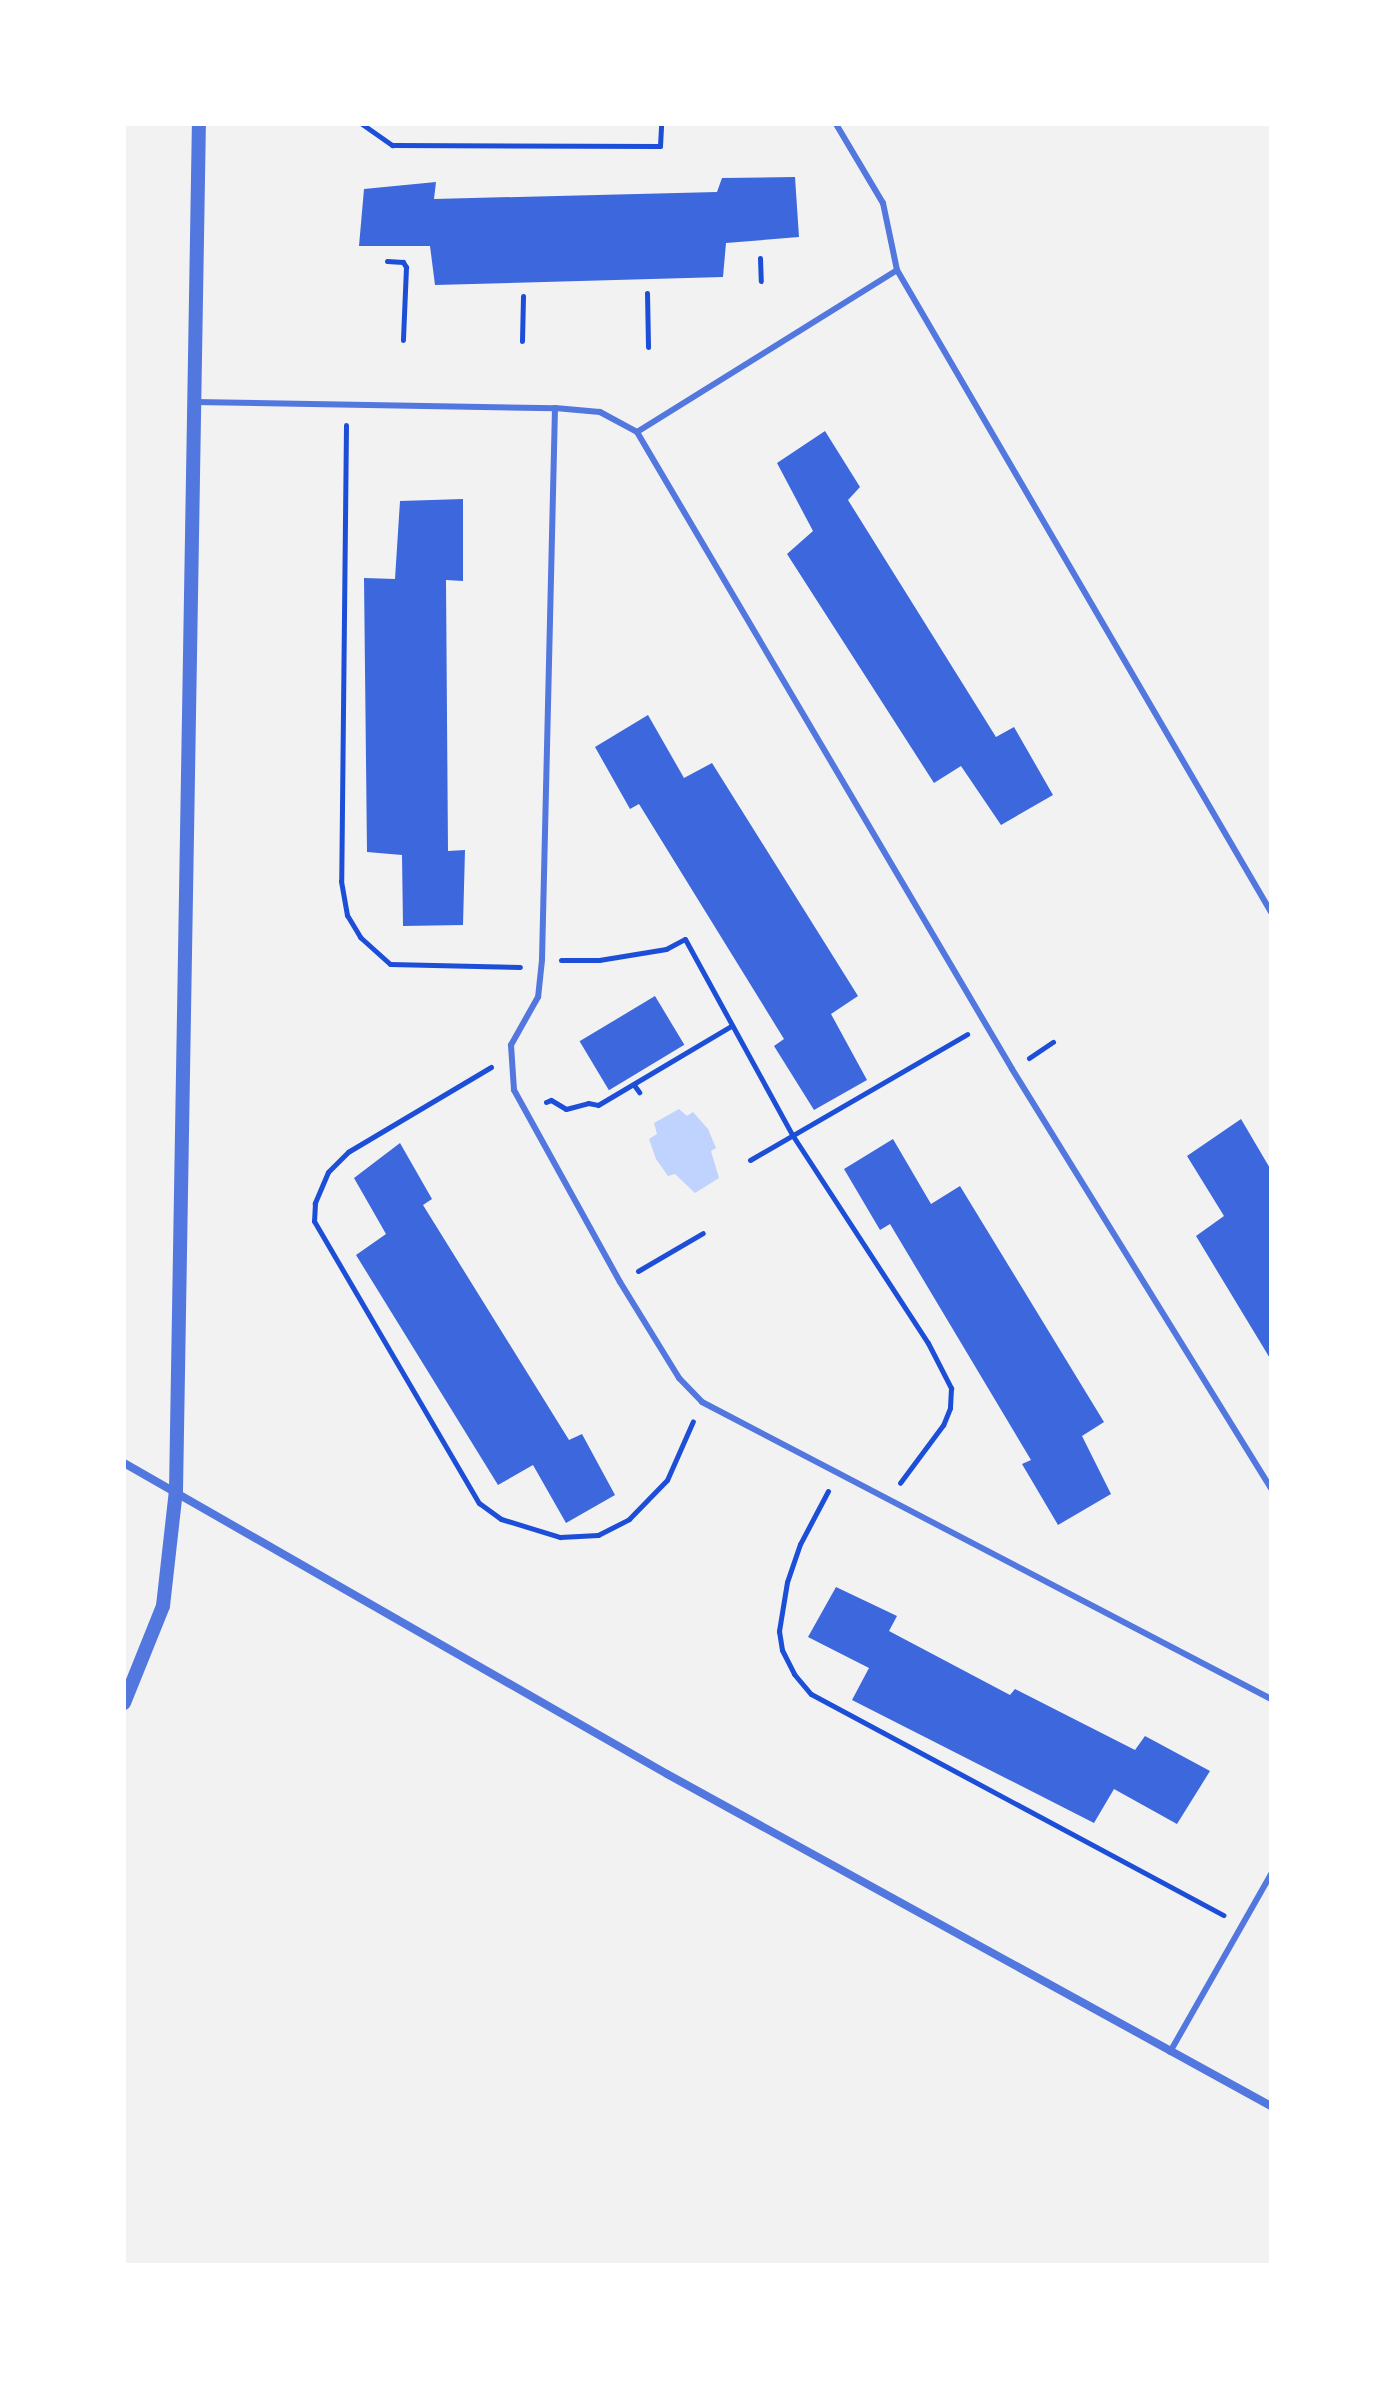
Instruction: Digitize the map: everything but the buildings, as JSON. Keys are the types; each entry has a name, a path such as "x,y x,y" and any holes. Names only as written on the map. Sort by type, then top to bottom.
{"street":[{"path":"124,1703 163,1606 176,1491 199,124"},
{"path":"124,1463 681,1782 1271,2106"}],"lane":[{"path":"836,124 883,203 897,270 1271,912"},
{"path":"637,432 897,270"},
{"path":"193,402 555,408 600,412 637,432 1012,1069 1271,1489"},
{"path":"555,408 542,960 538,997 511,1045 514,1090 620,1282 679,1378 702,1402 1271,1699"},
{"path":"1170,2052 1271,1874"}],"path":[{"path":"362,124 392,145 660,146 661,124"},
{"path":"760,258 761,281"},
{"path":"387,261 403,262 406,267 403,340"},
{"path":"647,293 648,347"},
{"path":"522,341 523,296"},
{"path":"346,405 341,881 347,915 360,937 390,964 518,967 542,960 599,960 666,949 685,939 793,1136 928,1343 951,1388 950,1408 943,1425 889,1497"},
{"path":"750,1160 987,1023"},
{"path":"526,1111 551,1100 566,1109 598,1105 731,1026"},
{"path":"511,1045 487,1071 348,1152 328,1172 315,1203 314,1221 479,1503 501,1519 560,1537 598,1535 629,1519 667,1480 702,1402"},
{"path":"634,1085 639,1092"},
{"path":"620,1282 703,1233"},
{"path":"839,1471 800,1544 781,1609 779,1631 782,1650 794,1674 811,1694 1242,1924"}],"water":[{"path":"679,1109 687,1116 693,1112 708,1129 716,1148 711,1151 719,1178 695,1193 675,1174 668,1176 656,1159 649,1139 657,1134 654,1123"}]}
